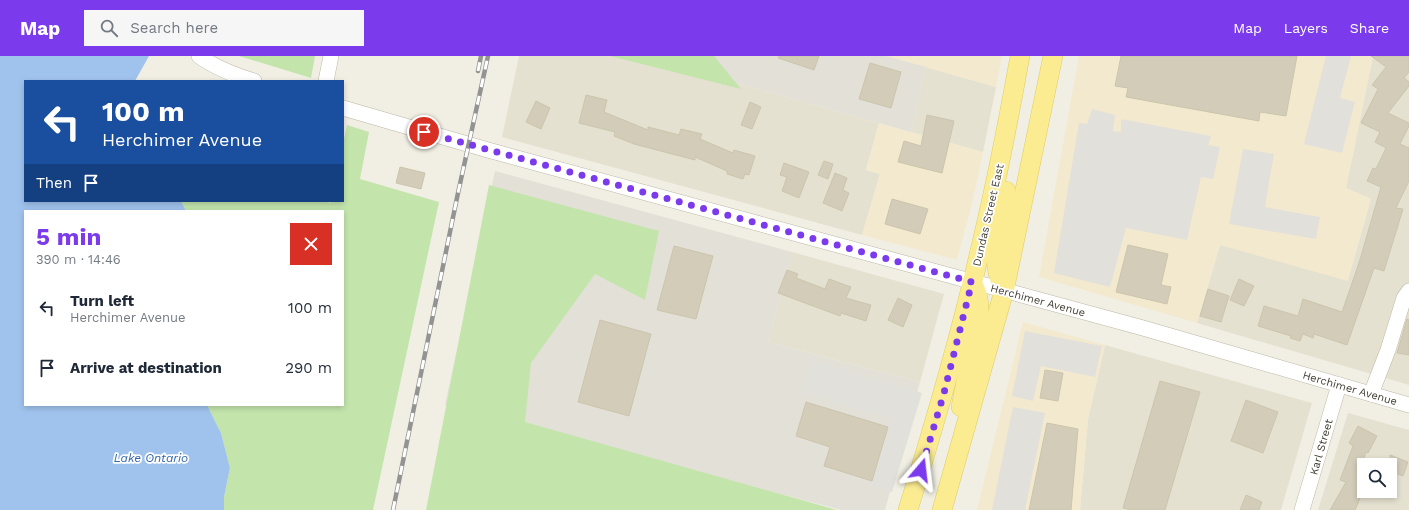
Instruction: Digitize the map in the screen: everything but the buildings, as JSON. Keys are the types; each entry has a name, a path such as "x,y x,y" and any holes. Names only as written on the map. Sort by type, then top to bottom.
{"main road":[{"name":"Dundas Street East","path":"908,510 944,393 988,219 1020,56"},
{"path":"942,510 963,441 1004,291 1053,56"},
{"path":"1002,150 1007,170 1007,181 996,261 997,273 1004,291"},
{"path":"963,441 961,403 976,334 980,305 978,294 972,282"}],"street":[{"path":"199,56 212,65 229,73 251,80"},
{"path":"326,80 331,56"},
{"name":"Herchimer Avenue","path":"344,108 481,148 1170,335 1409,405"},
{"path":"1371,394 1388,350 1404,298 1409,291"},
{"name":"Karl Street","path":"1302,510 1339,384"}],"shaded area":[{"path":"519,56 640,56 879,123 866,170 880,174 862,235 502,137"},
{"path":"640,56 886,56 926,67 911,132"},
{"path":"886,56 1002,56 996,87"},
{"path":"1079,56 1373,56 1346,188 1371,199 1348,281 1220,245 1197,323 1039,277"},
{"path":"1326,56 1351,56 1340,98 1355,102 1342,153 1304,144"},
{"path":"1373,56 1409,56 1409,385 1197,323 1220,245 1371,199 1346,188"},
{"path":"926,67 996,87 983,152 911,132"},
{"path":"1092,109 1115,115 1113,131 1121,132 1121,119 1211,136 1208,145 1220,147 1213,179 1201,177 1187,240 1126,228 1110,287 1054,273 1079,123 1087,124"},
{"path":"879,123 983,152 973,199 957,260 862,235 880,174 866,170"},
{"path":"1243,149 1274,154 1265,207 1320,217 1316,239 1229,224"},
{"path":"495,171 792,252 768,342 920,382 885,510 841,510 445,405"},
{"path":"792,252 944,294 920,382 768,342"},
{"path":"1023,322 1105,345 1088,419 1080,510 977,510"},
{"path":"1025,331 1102,346 1095,377 1041,366 1033,401 1012,396"},
{"path":"1105,345 1312,403 1281,510 1080,510 1088,419"},
{"path":"812,361 922,393 892,492 872,486 892,419 803,392"},
{"path":"1013,407 1045,413 1025,510 992,510"},
{"path":"1348,413 1409,430 1409,510 1318,510"}],"green space":[{"path":"239,56 315,56 311,78"},
{"path":"610,56 714,56 741,89"},
{"path":"347,125 369,132 360,179 439,202 373,510 224,510 224,497 230,468 221,433 208,406 344,406 344,210 186,210 182,202 344,202 344,139"},
{"path":"489,185 659,231 645,300 595,274 531,363 525,422 837,510 426,510"}],"water":[{"name":"Lake Ontario","path":"0,56 149,56 136,80 24,80 24,202 182,202 186,210 24,210 24,406 208,406 221,433 230,468 224,497 224,510 0,510"}],"railway":[{"path":"478,71 481,56"},
{"path":"393,510 458,193 488,56"}],"route":[{"path":"424,132 972,282 944,393 921,470"}]}
